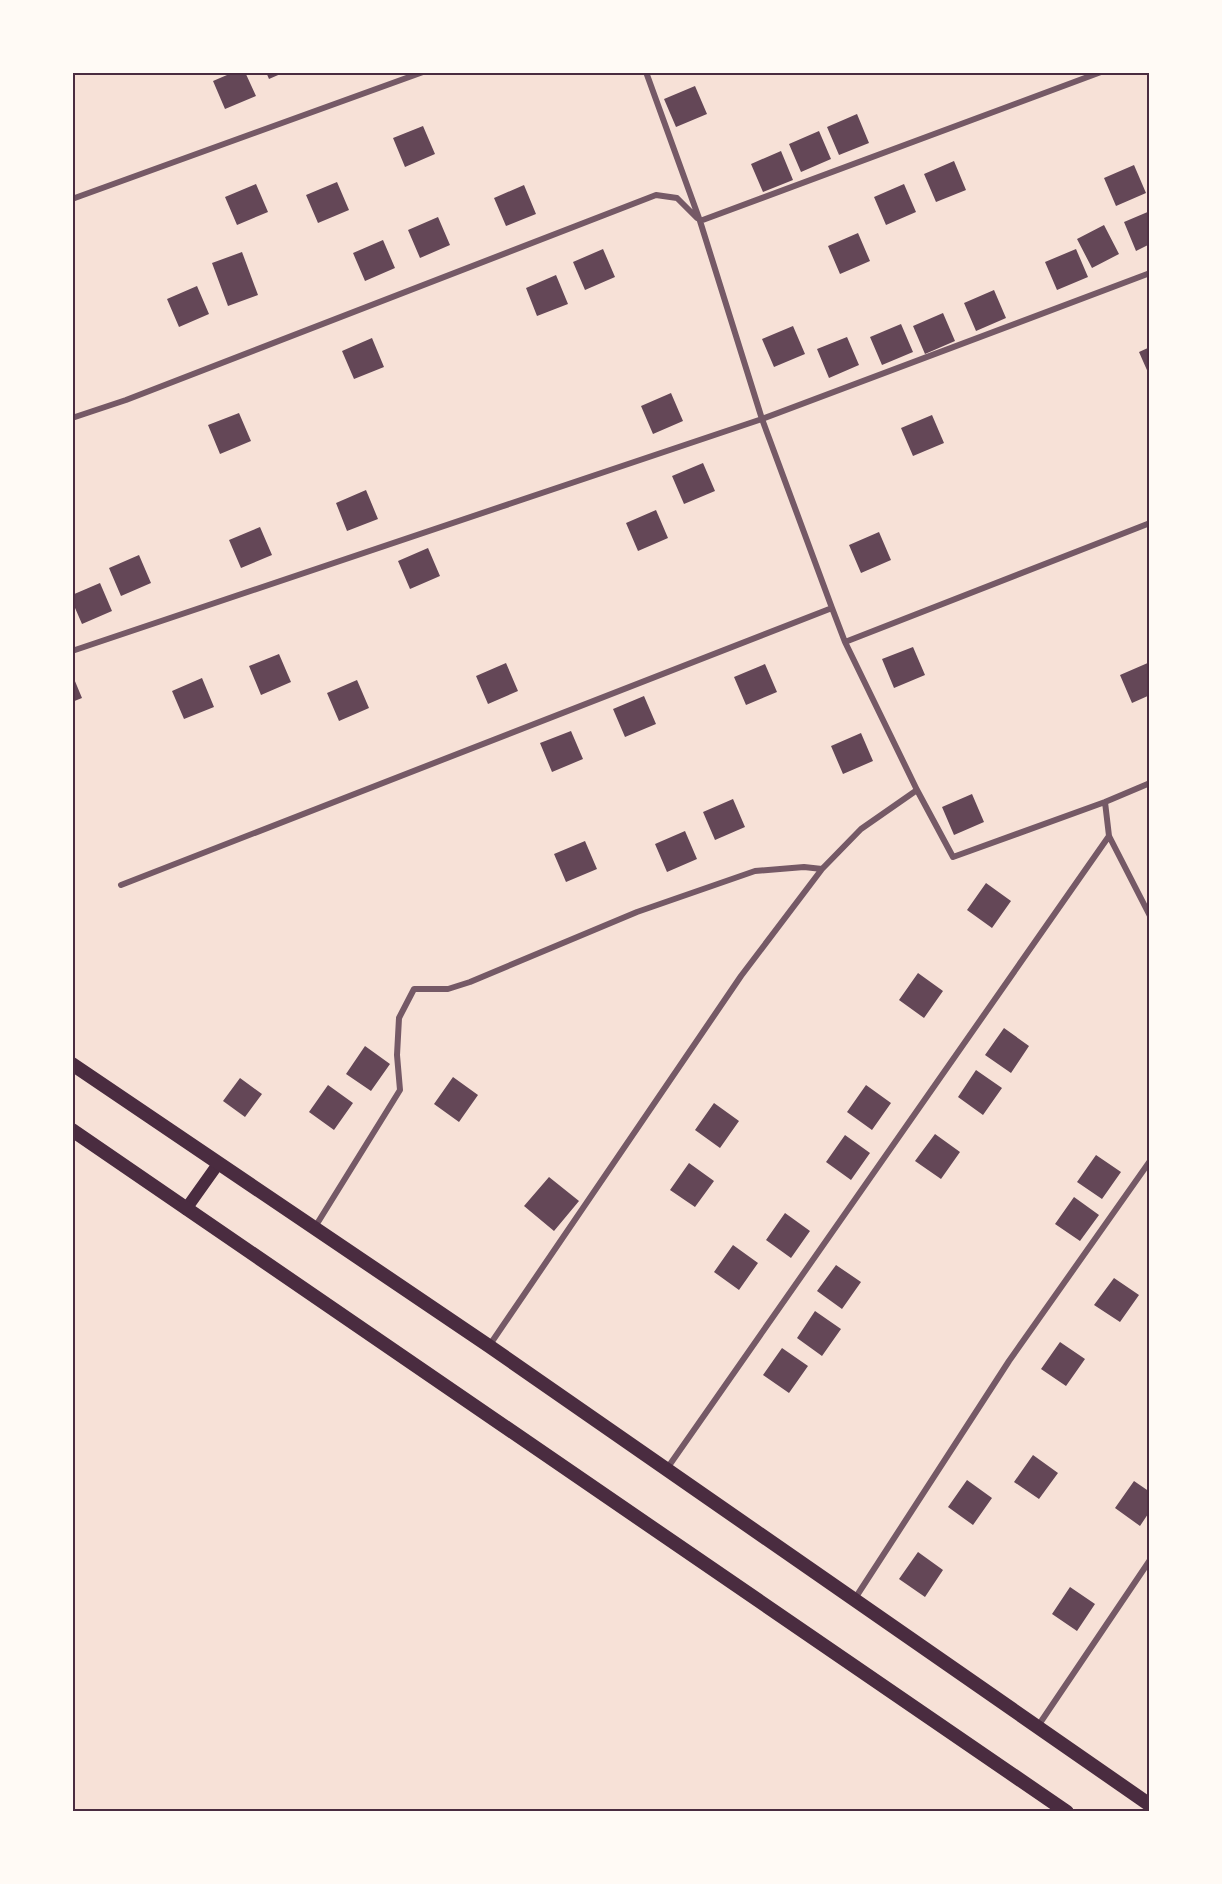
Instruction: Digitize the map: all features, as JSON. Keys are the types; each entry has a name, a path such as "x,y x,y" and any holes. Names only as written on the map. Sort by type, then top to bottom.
{"main road":[{"path":"72,1064 489,1346 666,1471 1150,1804"},
{"path":"72,1130 1067,1812"},
{"path":"186,1209 218,1164"}],"street":[{"path":"72,199 423,72"},
{"path":"646,72 700,220 762,419 845,642 917,790 953,857 1105,802 1150,783"},
{"path":"700,220 1101,72"},
{"path":"72,418 126,400 656,195 677,198 700,220"},
{"path":"72,651 762,419 1150,273"},
{"path":"845,642 1150,524"},
{"path":"121,885 832,608"},
{"path":"489,1346 741,976 822,869 861,829 917,790"},
{"path":"1105,802 1109,836 1150,916"},
{"path":"666,1471 1109,836"},
{"path":"315,1228 400,1090 397,1055 399,1018 414,989 448,989 470,982 637,912 755,871 804,867 822,869"},
{"path":"854,1600 1010,1361 1150,1161"},
{"path":"1038,1726 1150,1560"}],"building":[{"path":"234,72 245,72 256,96 225,109 213,81"},
{"path":"266,72 285,72 269,79"},
{"path":"695,86 707,114 676,127 664,99"},
{"path":"857,114 869,143 839,155 827,127"},
{"path":"423,126 435,154 405,167 393,138"},
{"path":"819,131 831,159 801,172 789,144"},
{"path":"781,151 793,180 763,192 751,164"},
{"path":"954,161 966,190 936,202 924,174"},
{"path":"1134,165 1146,193 1116,206 1104,178"},
{"path":"337,182 349,210 318,223 306,195"},
{"path":"256,184 268,212 237,225 225,197"},
{"path":"904,184 916,212 886,225 874,197"},
{"path":"524,185 536,214 506,226 494,198"},
{"path":"1150,211 1150,244 1136,251 1124,222"},
{"path":"438,217 450,245 420,258 408,230"},
{"path":"1104,225 1119,254 1092,268 1077,239"},
{"path":"858,233 870,261 840,274 828,246"},
{"path":"383,240 395,268 365,281 353,253"},
{"path":"603,249 615,277 585,290 573,262"},
{"path":"1076,249 1088,277 1057,290 1045,262"},
{"path":"242,252 258,295 228,306 212,263"},
{"path":"556,275 568,304 537,316 526,288"},
{"path":"197,286 209,314 179,327 167,299"},
{"path":"994,290 1006,318 976,331 964,303"},
{"path":"943,313 955,341 925,354 913,326"},
{"path":"901,324 913,352 882,365 870,337"},
{"path":"793,326 805,354 774,367 762,339"},
{"path":"847,337 859,365 829,378 817,349"},
{"path":"372,338 384,367 354,379 342,351"},
{"path":"1150,347 1150,377 1139,352"},
{"path":"671,393 683,421 653,434 641,406"},
{"path":"239,413 251,441 220,454 208,425"},
{"path":"932,415 944,443 913,456 901,428"},
{"path":"703,463 715,491 684,504 672,476"},
{"path":"366,490 378,519 347,531 336,503"},
{"path":"656,510 668,538 638,551 626,523"},
{"path":"260,527 272,555 241,568 229,540"},
{"path":"879,532 891,560 861,573 849,545"},
{"path":"428,548 440,576 410,589 398,561"},
{"path":"139,555 151,583 121,596 109,568"},
{"path":"100,583 112,611 82,624 72,601 72,595"},
{"path":"913,647 925,675 894,688 882,659"},
{"path":"279,654 291,682 261,695 249,666"},
{"path":"1150,662 1150,695 1132,703 1120,675"},
{"path":"506,663 518,691 488,704 476,676"},
{"path":"765,664 777,692 746,705 734,677"},
{"path":"72,674 82,698 72,702"},
{"path":"202,678 214,707 184,719 172,691"},
{"path":"357,680 369,708 339,721 327,693"},
{"path":"644,696 656,724 625,737 613,709"},
{"path":"571,731 583,759 552,772 540,743"},
{"path":"861,733 873,761 843,774 831,746"},
{"path":"972,794 984,822 954,835 942,807"},
{"path":"733,799 745,827 715,840 703,812"},
{"path":"685,831 697,859 667,872 655,844"},
{"path":"585,841 597,869 566,882 554,854"},
{"path":"986,883 1011,901 992,928 967,910"},
{"path":"918,973 943,991 924,1018 899,1000"},
{"path":"1004,1028 1029,1046 1011,1073 985,1055"},
{"path":"365,1046 390,1064 371,1091 346,1074"},
{"path":"976,1070 1002,1088 983,1115 958,1097"},
{"path":"453,1077 478,1095 459,1122 434,1104"},
{"path":"240,1078 262,1094 245,1117 223,1101"},
{"path":"328,1085 353,1103 334,1130 309,1112"},
{"path":"866,1085 891,1103 872,1130 847,1112"},
{"path":"714,1103 739,1121 720,1148 695,1130"},
{"path":"935,1134 960,1152 941,1179 915,1161"},
{"path":"845,1135 870,1153 851,1180 826,1162"},
{"path":"1096,1155 1121,1172 1102,1199 1077,1182"},
{"path":"689,1163 714,1181 695,1207 670,1190"},
{"path":"549,1177 579,1201 554,1231 524,1206"},
{"path":"1074,1197 1099,1215 1080,1241 1055,1224"},
{"path":"785,1213 810,1231 791,1258 766,1240"},
{"path":"733,1245 758,1263 739,1290 714,1272"},
{"path":"836,1265 861,1282 842,1309 817,1291"},
{"path":"1114,1278 1139,1295 1120,1322 1094,1305"},
{"path":"815,1311 841,1329 822,1356 797,1338"},
{"path":"1060,1342 1085,1359 1066,1386 1041,1369"},
{"path":"782,1348 808,1366 789,1393 763,1375"},
{"path":"1033,1455 1058,1473 1039,1499 1014,1482"},
{"path":"967,1480 992,1498 973,1525 948,1507"},
{"path":"1134,1481 1150,1492 1150,1511 1140,1526 1115,1508"},
{"path":"918,1552 943,1570 925,1597 899,1579"},
{"path":"1070,1587 1095,1604 1077,1631 1052,1614"}]}
